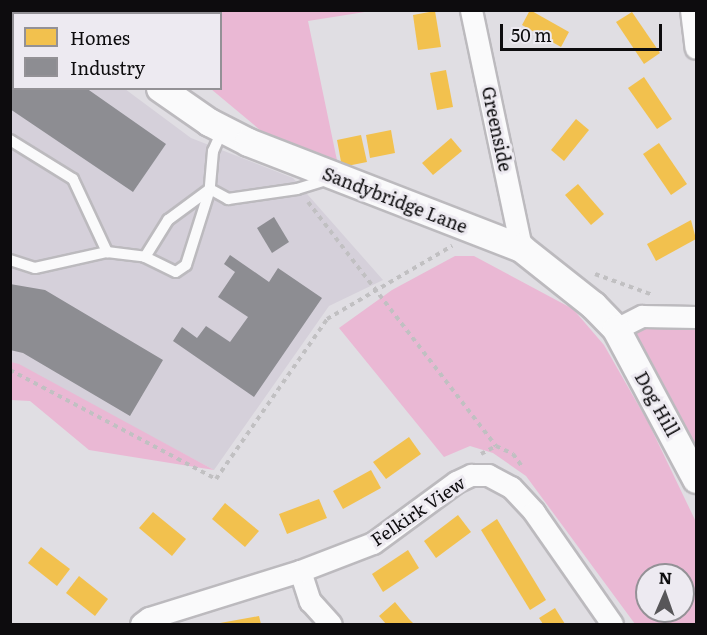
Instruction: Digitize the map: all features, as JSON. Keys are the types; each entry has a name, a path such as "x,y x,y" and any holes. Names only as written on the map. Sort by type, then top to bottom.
{"street":[{"name":"Greenside","path":"471,10 521,248"},
{"path":"691,10 696,48"},
{"name":"Sandybridge Lane","path":"163,90 223,129 336,177 521,248 593,304 616,330"},
{"path":"616,330 642,316 696,316"},
{"name":"Dog Hill","path":"616,330 696,479"},
{"name":"Felkirk View","path":"141,624 149,618 300,571 372,543 456,482 471,475 488,476 511,487 534,512 612,624"},
{"path":"300,571 310,601 331,624"}],"lane":[{"path":"10,260 35,268 107,252 145,257 176,272 186,265 210,189 213,151 223,129"},
{"path":"10,140 73,179 107,252"},
{"path":"210,189 228,199 297,189 336,177"},
{"path":"145,257 168,220 210,189"}],"path":[{"path":"297,189 496,446"},
{"path":"10,370 216,479 327,319 476,232"},
{"path":"587,271 653,295"}],"shaded area":[{"path":"10,11 30,12 12,12 12,90 126,90 191,138 293,178 383,280 329,306 214,470 11,362"},
{"path":"125,11 371,11 308,21 339,170 278,145 212,90 222,90 222,12"},
{"path":"455,256 474,256 573,309 604,345 648,422 696,522 696,624 635,624 526,476 493,453 470,446 444,457 339,328 392,290"},
{"path":"696,317 696,479 628,323"},
{"path":"11,362 19,364 214,470 89,450 30,401 11,400"}],"building: Homes":[{"path":"530,10 569,32 561,47 522,25"},
{"path":"435,11 441,47 418,50 413,15"},
{"path":"632,12 660,53 644,64 616,22"},
{"path":"446,70 453,107 437,110 430,73"},
{"path":"644,77 672,119 657,129 628,88"},
{"path":"576,119 589,130 564,161 551,150"},
{"path":"391,130 395,153 370,158 366,135"},
{"path":"361,135 367,162 342,167 337,140"},
{"path":"451,138 462,151 433,175 422,163"},
{"path":"659,143 687,184 671,195 643,154"},
{"path":"578,184 604,214 591,225 565,195"},
{"path":"691,220 696,239 656,261 647,244"},
{"path":"409,437 421,454 386,479 373,462"},
{"path":"371,470 381,488 343,509 333,491"},
{"path":"319,499 327,518 287,534 279,514"},
{"path":"225,503 259,531 245,547 212,519"},
{"path":"153,512 186,539 172,556 139,528"},
{"path":"458,515 471,532 436,558 424,541"},
{"path":"497,519 546,600 530,610 481,530"},
{"path":"41,547 70,569 57,586 28,563"},
{"path":"408,550 419,568 383,592 372,574"},
{"path":"79,576 108,599 95,616 66,593"},
{"path":"395,602 414,624 386,624 379,616"},
{"path":"555,608 565,624 543,624 539,618"},
{"path":"259,616 261,624 220,624 220,623"}],"building: Industry":[{"path":"10,37 12,90 89,90 166,144 133,192 10,109"},
{"path":"274,217 289,242 272,253 257,228"},
{"path":"230,255 269,282 278,268 322,298 254,397 173,341 182,327 197,338 206,326 230,342 248,317 218,297 235,272 224,264"},
{"path":"10,284 45,290 163,360 130,416 23,353 10,350"}]}
